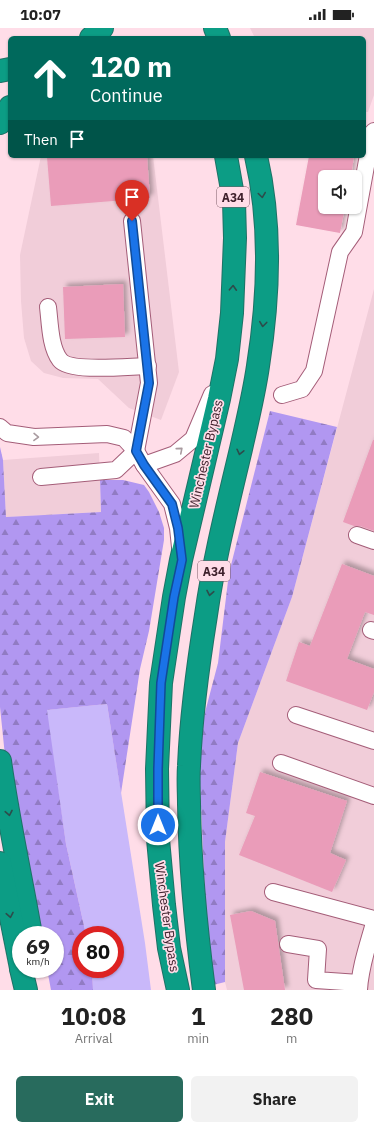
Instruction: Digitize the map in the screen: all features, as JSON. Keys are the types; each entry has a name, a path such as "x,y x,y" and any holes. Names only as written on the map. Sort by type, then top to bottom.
{"highway":[{"path":"0,123 8,110"},
{"name":"Winchester Bypass","path":"178,990 169,948 158,839 158,769 161,683 174,597 227,359 232,313 236,238 234,201 226,158"},
{"name":"Winchester Bypass","path":"204,990 197,934 190,848 189,767 194,692 206,613 225,516 252,400 258,367 268,261 264,208 256,158"},
{"path":"0,761 29,926"},
{"path":"0,863 13,926"},
{"path":"23,978 26,990"},
{"path":"38,978 40,990"}],"street":[{"path":"282,395 302,389 314,371 340,252 354,232 372,133 374,131"},
{"path":"41,477 116,470 136,451 149,383 132,221"},
{"path":"48,307 53,343 61,362 68,366 80,368 148,366"},
{"path":"144,465 175,454 192,439 204,415 227,359"},
{"path":"0,427 7,433 34,437 120,433 136,451 144,465 172,504 178,528 182,560"},
{"path":"357,535 374,541"},
{"path":"296,715 374,741"},
{"path":"281,764 374,796"},
{"path":"273,892 374,919"},
{"path":"288,944 318,949 316,980 359,986 365,953 374,923"}],"shaded area":[{"path":"250,28 374,28 374,95 368,112 366,112 366,36 254,36"},
{"path":"41,158 153,158 179,372 161,420 129,408 98,379 63,378 44,373 31,361 24,338 21,301 20,255"},
{"path":"374,289 374,990 227,990 225,982 225,842 238,743 292,597"},
{"path":"99,453 101,512 6,517 3,460"},
{"path":"107,704 145,943 151,990 93,990 92,978 124,978 124,926 84,926 66,844 46,710"}],"green space":[{"path":"270,411 337,427 292,597 238,743 225,842 225,982 209,986 198,739 218,663 229,573"},
{"path":"0,447 3,460 6,517 101,512 100,480 123,480 144,485 159,512 164,528 164,540 149,631 140,669 121,793 107,704 47,710 66,844 84,926 72,926 72,978 92,978 93,990 51,990 49,978 64,978 64,926 38,926 5,756 0,707"}],"building":[{"path":"47,158 147,158 150,198 51,206"},
{"path":"309,158 354,158 352,170 318,170 318,214 344,214 340,233 296,225"},
{"path":"123,284 125,337 65,339 63,287"},
{"path":"374,440 374,531 343,522"},
{"path":"342,564 374,576 374,615 365,612 347,659 374,669 374,692 367,710 286,681 299,642 310,646"},
{"path":"260,772 347,801 330,853 346,860 332,892 239,855 255,816 246,813"},
{"path":"251,911 275,921 285,990 244,990 230,915"}],"route":[{"path":"132,221 149,383 136,451 144,465 172,504 178,528 182,560 174,597 161,683 158,825"}]}
